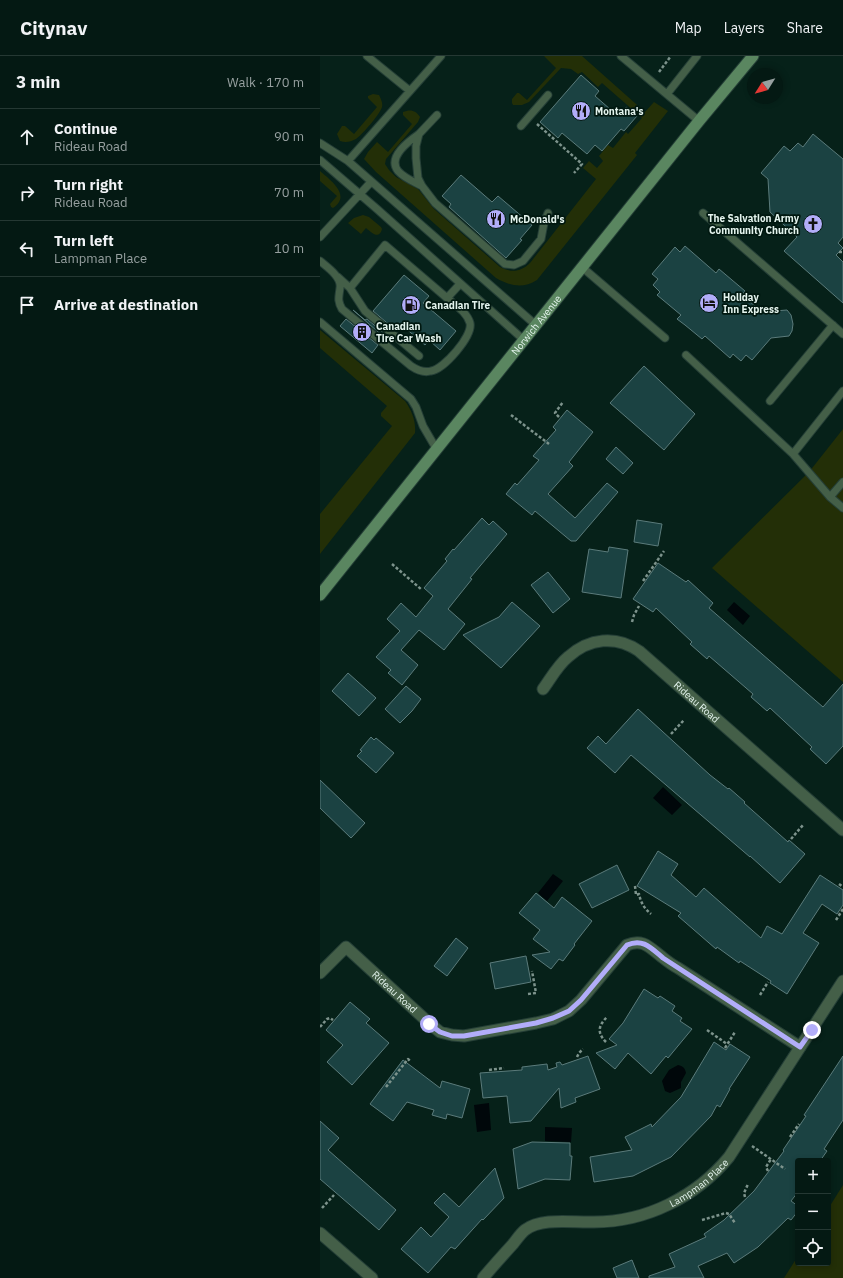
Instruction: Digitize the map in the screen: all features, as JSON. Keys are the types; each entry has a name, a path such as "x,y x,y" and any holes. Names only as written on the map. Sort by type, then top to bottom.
{"main road":[{"name":"Norwich Avenue","path":"320,596 537,326 699,121 753,56"}],"street":[{"name":"Rideau Road","path":"543,688 567,657 583,646 606,640 621,642 631,646 639,651 843,830"},
{"name":"Rideau Road","path":"320,973 346,946 429,1024 440,1032 452,1036 464,1036 536,1023 569,1011 581,1000 627,945 637,942 649,946 663,958 800,1047"},
{"name":"Lampman Place","path":"483,1278 526,1229 543,1222 596,1222 624,1219 654,1212 678,1199 710,1178 729,1157 843,981"},
{"path":"320,1233 372,1278"}],"lane":[{"path":"367,56 410,91"},
{"path":"348,161 441,56"},
{"path":"621,56 699,121"},
{"path":"667,94 697,56"},
{"path":"521,126 548,95"},
{"path":"422,186 404,176 398,170 395,164 396,158 410,141 419,134 437,115"},
{"path":"419,134 416,146 417,173 422,186 435,203 505,264 514,265 523,261 541,239 544,223 548,213"},
{"path":"320,143 348,161 370,182 537,326"},
{"path":"320,160 525,341"},
{"path":"320,238 370,182"},
{"path":"703,213 843,334"},
{"path":"338,277 341,286 338,295 339,304 342,309 411,366 418,370 431,372 444,365 469,332 470,324 468,318 385,245 350,288"},
{"path":"320,261 350,288 365,311 419,356"},
{"path":"583,268 665,338"},
{"path":"447,298 460,284"},
{"path":"320,322 411,399 416,407 423,426 437,450"},
{"path":"770,401 833,325"},
{"path":"686,355 793,454 830,497 843,508"},
{"path":"793,454 843,391"},
{"path":"830,497 843,482"}],"path":[{"path":"652,82 671,56"},
{"path":"542,119 537,124 582,164 574,173"},
{"path":"559,417 554,413 563,402"},
{"path":"511,415 549,444"},
{"path":"643,581 664,551"},
{"path":"392,564 422,590"},
{"path":"632,622 639,606"},
{"path":"671,734 684,720"},
{"path":"791,839 803,825"},
{"path":"839,884 843,887"},
{"path":"635,886 636,894 639,894 641,903 651,914"},
{"path":"836,920 843,909"},
{"path":"528,994 536,993 532,971"},
{"path":"760,995 768,982"},
{"path":"606,1042 601,1038 600,1028 601,1022 607,1017"},
{"path":"320,1027 327,1019 330,1018 333,1020"},
{"path":"708,1030 727,1044"},
{"path":"725,1048 735,1032"},
{"path":"577,1057 583,1049"},
{"path":"386,1087 408,1059 411,1062"},
{"path":"489,1070 504,1068"},
{"path":"790,1137 799,1124"},
{"path":"741,1138 785,1169"},
{"path":"768,1170 766,1167 771,1159"},
{"path":"745,1196 744,1193 748,1184"},
{"path":"322,1208 334,1194"},
{"path":"702,1220 726,1213 729,1214 735,1223"}],"green space":[{"path":"544,56 582,56 645,112 654,102 668,111 635,153 637,155 537,280 527,285 511,285 496,278 376,172 364,159 377,142 388,152 412,124 403,115 403,112 410,110 417,113 420,117 418,122 386,159 385,164 389,170 396,177 418,189 434,209 500,267 516,271 527,266 596,179 583,168 589,161 597,168 603,161 599,156 608,145 613,148 626,132 628,134 642,118 602,83 598,87 582,72 578,74 571,69 561,68 529,102 522,105 513,105 512,99 517,93 527,100 556,68"},
{"path":"373,94 379,95 382,102 382,107 378,114 359,137 348,142 340,141 337,134 342,126 345,126 354,134 377,107 368,98 368,96"},
{"path":"320,171 334,183 340,193 338,203 333,208 330,204 337,196 320,181"},
{"path":"363,215 369,217 381,227 382,229 379,234 377,235 366,228 361,234 348,223 354,218"},
{"path":"320,330 405,401 413,416 415,433 320,554 320,514 392,426 381,416 381,413 387,406 320,348"},
{"path":"843,429 843,682 712,568 809,472"},
{"path":"843,1185 843,1278 784,1278 795,1261 795,1266 831,1266 831,1204"}],"shaded area":[{"path":"734,602 750,616 743,625 727,610"},
{"path":"663,787 682,805 672,815 653,798"},
{"path":"553,874 563,881 547,901 538,893"},
{"path":"678,1065 684,1068 686,1073 681,1082 681,1088 670,1093 665,1091 662,1081 669,1070"},
{"path":"489,1103 491,1130 477,1132 474,1105"},
{"path":"545,1127 572,1128 571,1142 545,1141"}],"building":[{"name":"Montana's","path":"581,75 599,91 595,96 618,116 626,107 637,116 624,131 621,129 602,151 595,145 587,154 562,133 558,138 540,122"},
{"name":"The Salvation Army Community Church","path":"813,134 843,159 843,237 838,243 843,248 836,255 843,262 843,303 784,251 797,237 770,212 768,179 761,173 784,146 790,151 798,143 803,147"},
{"name":"McDonald's","path":"461,175 492,202 498,196 532,225 520,239 522,240 506,258 449,207 451,204 442,196"},
{"name":"Holiday Inn Express","path":"685,246 716,273 719,269 745,291 742,295 762,312 787,310 791,315 793,324 792,331 789,336 771,338 752,360 746,355 741,361 733,354 730,358 705,336 702,339 677,319 681,315 657,295 660,292 653,285 658,279 652,274 675,247 680,252"},
{"path":"404,275 429,296 423,303 456,331 440,350 429,340 425,345 403,326 399,331 394,327 393,328 373,311"},
{"path":"353,310 365,320 367,319 387,336 385,338"},
{"path":"346,319 378,345 372,353 340,326"},
{"path":"644,366 695,414 664,450 610,403"},
{"path":"567,410 593,432 569,462 573,466 548,494 575,518 607,483 618,492 576,541 571,541 535,511 532,515 506,494 515,483 517,485 539,460 533,456 556,430 553,427"},
{"path":"616,447 633,463 623,474 606,459"},
{"path":"482,518 489,525 493,521 507,534 470,578 472,579 448,609 465,624 444,650 419,630 401,650 418,665 402,685 388,673 391,670 376,657 400,631 387,619 401,603 416,617 433,596 424,588 447,561 445,559 453,549 454,550"},
{"path":"637,520 662,524 658,546 634,542"},
{"path":"609,547 628,550 621,598 582,592 589,549 608,552"},
{"path":"658,563 686,582 688,580 713,603 709,608 823,707 843,684 843,746 826,764 810,749 812,747 770,708 767,711 751,697 753,694 709,656 707,659 690,644 692,642 656,608 653,612 633,599"},
{"path":"548,572 570,599 553,613 531,585"},
{"path":"512,602 540,626 501,668 463,635 499,617"},
{"path":"348,673 376,698 359,716 332,691"},
{"path":"406,686 421,699 400,723 385,709"},
{"path":"638,709 710,775 728,789 729,788 788,842 789,840 805,854 780,883 631,755 615,773 587,748 598,736 606,744"},
{"path":"371,737 374,740 376,738 394,753 376,773 357,756"},
{"path":"320,780 365,823 351,838 320,808"},
{"path":"658,851 678,864 671,875 696,897 704,888 761,938 767,926 782,934 820,875 843,890 843,905 837,914 822,904 803,933 819,943 787,994 770,983 771,981 740,961 739,963 717,947 716,949 678,916 681,913 637,886"},
{"path":"617,865 629,890 592,908 579,884"},
{"path":"536,893 554,908 562,897 592,921 563,961 559,959 551,969 532,955 550,952 533,939 540,930 519,913"},
{"path":"456,938 468,948 447,976 434,966"},
{"path":"526,956 531,982 495,989 490,963"},
{"path":"644,989 658,998 660,996 675,1006 672,1011 682,1018 680,1021 692,1029 668,1058 666,1056 651,1074 628,1053 615,1069 596,1053 617,1045 609,1039 623,1023"},
{"path":"350,1002 370,1019 366,1023 389,1043 352,1085 327,1062 343,1045 326,1030"},
{"path":"714,1042 726,1050 730,1044 750,1057 729,1089 720,1107 717,1105 711,1116 671,1157 633,1176 594,1182 590,1157 632,1150 625,1137 651,1124 652,1127 681,1097"},
{"path":"588,1056 600,1089 575,1098 576,1102 561,1108 559,1088 531,1121 510,1123 507,1096 483,1098 480,1073 522,1070 522,1067 547,1064 548,1070 557,1067 556,1063 560,1062 562,1065"},
{"path":"843,1056 843,1120 824,1149 827,1151 822,1158 795,1158 795,1196 791,1201 795,1204 795,1215 791,1220 788,1218 758,1247 734,1263 727,1253 698,1266 704,1278 649,1278 649,1276 675,1267 669,1254 706,1237 704,1234 724,1220 754,1191 784,1151 783,1150 806,1116 804,1115"},
{"path":"403,1060 440,1088 442,1081 470,1089 462,1118 447,1114 446,1119 432,1115 434,1110 407,1102 393,1121 370,1104"},
{"path":"320,1121 339,1138 328,1150 396,1210 379,1230 320,1179"},
{"path":"532,1142 570,1143 570,1156 572,1156 570,1180 545,1179 518,1189 513,1149"},
{"path":"495,1168 504,1198 483,1220 482,1219 455,1249 451,1247 428,1273 401,1249 421,1227 431,1237 449,1217 434,1203 444,1193 459,1207"},
{"path":"632,1260 639,1278 617,1278 613,1268"}],"place":[{"name":"Montana's","path":"581,111"},
{"name":"McDonald's","path":"496,219"},
{"name":"The Salvation Army Community Church","path":"813,224"},
{"name":"Holiday Inn Express","path":"709,303"},
{"name":"Canadian Tire","path":"411,305"},
{"name":"Canadian Tire Car Wash","path":"362,332"}],"route":[{"path":"429,1024 440,1032 452,1036 464,1036 536,1023 553,1018 569,1011 581,1000 627,945 637,942 649,946 663,958 800,1047 812,1030"}]}
